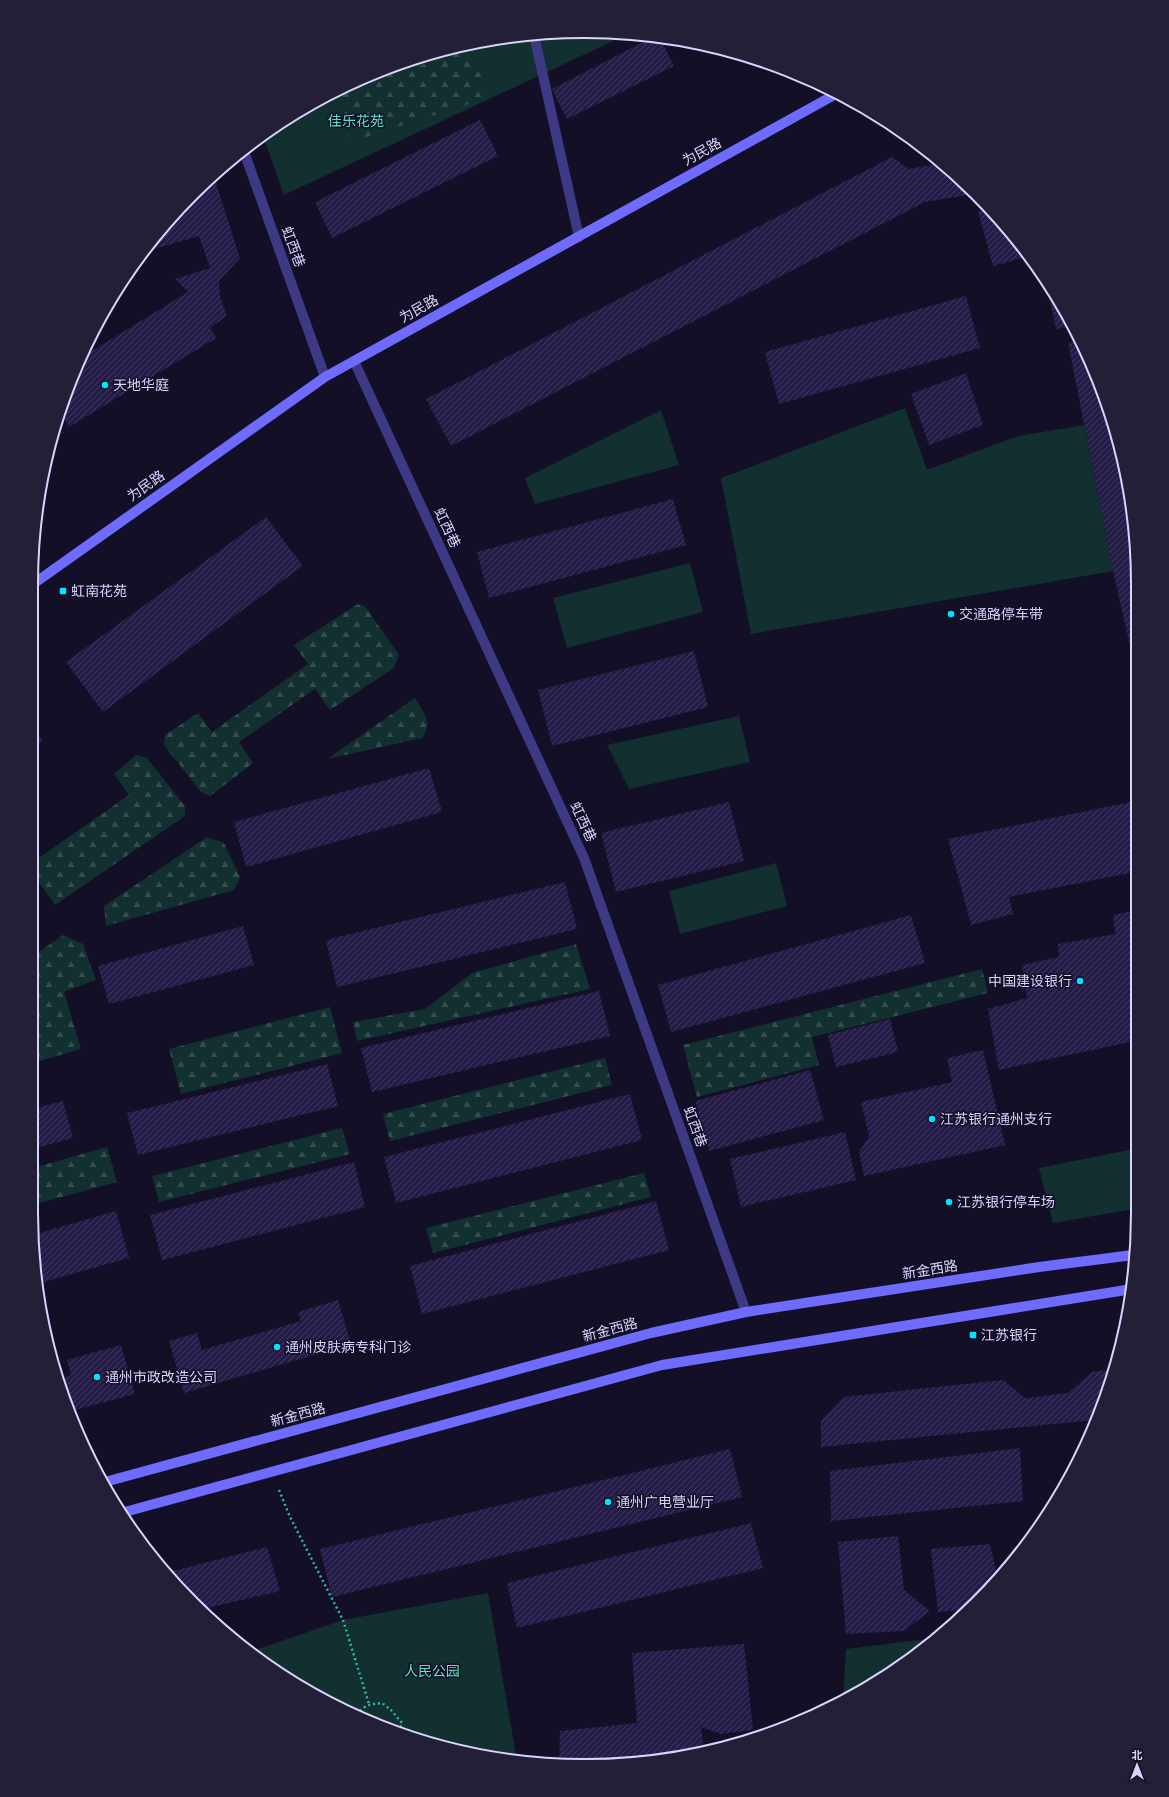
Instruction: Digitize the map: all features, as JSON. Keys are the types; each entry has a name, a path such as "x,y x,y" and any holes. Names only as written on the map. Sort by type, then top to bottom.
{"main road":[{"name":"为民路","path":"38,581 325,377 831,97"},
{"name":"新金西路","path":"108,1481 651,1333 746,1312 1039,1268 1129,1257"},
{"path":"127,1511 662,1365 1125,1290"}],"street":[{"path":"535,41 579,237"},
{"name":"虹西巷","path":"246,156 325,377"},
{"name":"虹西巷","path":"354,360 584,858 746,1312"}],"path":[{"path":"272,1472 290,1518 343,1620 369,1704"},
{"path":"361,1711 369,1704 382,1703 391,1710 402,1723 401,1727"}],"green space":[{"name":"佳乐花苑","path":"549,39 618,39 284,195 265,142 311,111 343,94 409,67 478,49"},
{"path":"472,50 488,98 350,142 336,98 376,80"},
{"path":"905,408 927,470 1018,436 1084,425 1113,571 751,634 721,478"},
{"path":"661,410 679,465 535,504 525,478"},
{"path":"690,563 703,612 567,648 553,598"},
{"path":"358,604 365,606 399,655 394,668 330,710 315,689 239,742 253,763 210,796 201,792 164,745 165,735 198,713 212,732 308,664 294,645"},
{"path":"415,698 424,713 427,722 427,727 422,738 327,759"},
{"path":"739,716 750,762 629,789 607,745"},
{"path":"136,755 147,758 185,806 185,816 55,905 38,881 38,859 129,795 114,774"},
{"path":"207,837 224,843 240,877 234,890 106,926 104,906"},
{"path":"776,863 787,906 680,934 669,891"},
{"path":"63,935 83,944 96,980 64,992 81,1049 38,1061 38,953"},
{"path":"576,944 590,989 357,1041 353,1022 425,1009 472,973"},
{"path":"982,969 988,993 812,1037 819,1065 697,1097 683,1045"},
{"path":"330,1007 342,1053 181,1094 169,1049"},
{"path":"605,1058 612,1085 390,1141 383,1114"},
{"path":"342,1128 350,1154 159,1202 152,1176"},
{"path":"107,1147 117,1182 38,1203 38,1166"},
{"path":"1131,1150 1131,1210 1053,1223 1039,1168"},
{"path":"644,1173 651,1197 433,1253 426,1228"},
{"name":"人民公园","path":"488,1593 516,1754 443,1740 409,1730 375,1717 343,1703 311,1686 257,1649 343,1620"},
{"path":"925,1639 888,1667 843,1694 846,1649"}],"building":[{"path":"644,42 663,44 674,66 567,119 552,89"},
{"path":"480,120 498,156 332,238 315,202"},
{"path":"892,157 909,169 933,165 968,195 925,202 451,446 426,399"},
{"name":"天地华庭","path":"216,182 240,258 219,281 220,297 227,316 210,328 216,338 69,427 64,419 90,352 188,292 175,279 210,268 199,236 153,249 198,198"},
{"path":"982,210 1022,258 993,266 978,211"},
{"path":"966,296 980,348 779,404 765,352"},
{"path":"1049,297 1067,327 1056,329"},
{"path":"1074,342 1089,375 1102,409 1120,478 1130,549 1131,651 1113,571 1068,343"},
{"path":"966,373 983,425 929,445 911,394"},
{"path":"673,499 686,545 489,598 477,552"},
{"path":"266,517 303,566 103,712 66,662"},
{"path":"694,651 708,707 552,746 538,690"},
{"path":"38,735 43,741 38,745"},
{"path":"429,768 442,812 246,867 234,822"},
{"path":"729,802 744,861 616,892 601,833"},
{"path":"1131,802 1131,873 1009,897 1013,914 971,925 948,839"},
{"path":"565,882 577,929 337,987 326,940"},
{"name":"中国建设银行","path":"1131,911 1131,1042 999,1070 988,1009 1027,998 1022,965 1059,957 1058,944 1115,934 1113,915"},
{"path":"911,915 925,963 671,1032 658,985"},
{"path":"243,926 254,965 109,1004 98,966"},
{"path":"599,991 610,1036 372,1092 361,1048"},
{"path":"890,1019 898,1052 836,1067 828,1035"},
{"name":"江苏银行通州支行","path":"983,1050 1005,1145 864,1176 859,1152 869,1136 861,1102 952,1082 947,1058"},
{"path":"327,1064 338,1106 138,1155 127,1113"},
{"path":"810,1070 824,1120 709,1151 695,1101"},
{"path":"630,1094 642,1140 396,1203 384,1157"},
{"path":"63,1101 73,1138 38,1147 38,1107"},
{"path":"845,1132 856,1180 741,1207 730,1159"},
{"path":"354,1162 365,1207 162,1260 150,1215"},
{"path":"656,1201 669,1250 422,1314 410,1266"},
{"path":"116,1211 129,1258 43,1282 39,1233"},
{"name":"通州皮肤病专科门诊","path":"338,1300 351,1344 184,1393 169,1341 197,1333 202,1350 301,1321 298,1312"},
{"name":"通州市政改造公司","path":"121,1345 135,1394 75,1410 64,1377 71,1375 67,1360"},
{"path":"1107,1370 1090,1421 821,1447 821,1421 843,1397 1003,1380 1025,1398 1068,1393 1092,1372"},
{"path":"1020,1448 1023,1501 831,1521 830,1471"},
{"path":"730,1449 742,1497 332,1597 320,1549"},
{"path":"751,1523 763,1568 517,1628 507,1583"},
{"path":"898,1536 904,1590 930,1611 904,1631 846,1634 838,1542"},
{"path":"990,1544 997,1571 958,1611 938,1612 931,1549"},
{"path":"267,1547 280,1591 207,1608 173,1571"},
{"path":"744,1644 753,1730 721,1734 701,1727 703,1745 691,1748 620,1758 559,1758 560,1731 637,1723 632,1653"}],"place":[{"name":"天地华庭","path":"105,385"},
{"name":"虹南花苑","path":"63,591"},
{"name":"交通路停车带","path":"951,614"},
{"name":"中国建设银行","path":"1080,981"},
{"name":"江苏银行通州支行","path":"932,1119"},
{"name":"江苏银行停车场","path":"949,1202"},
{"name":"江苏银行","path":"973,1335"},
{"name":"通州皮肤病专科门诊","path":"277,1347"},
{"name":"通州市政改造公司","path":"97,1377"},
{"name":"通州广电营业厅","path":"608,1502"}]}
